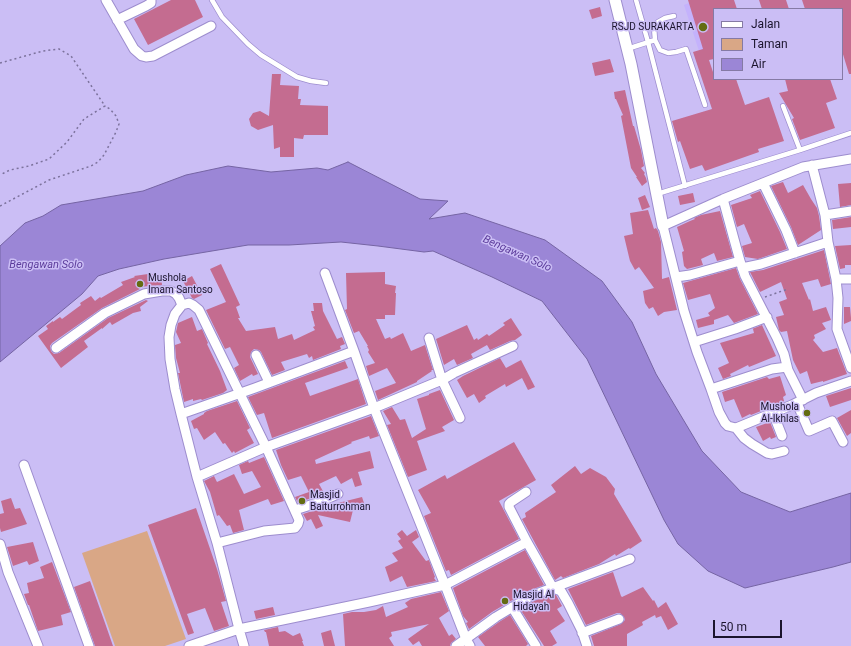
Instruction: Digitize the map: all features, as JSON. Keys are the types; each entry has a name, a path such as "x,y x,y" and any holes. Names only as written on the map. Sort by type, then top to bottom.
{"street":[{"path":"106,0 134,49 142,56 146,57 153,56 211,26"},
{"path":"117,20 146,6 151,3 151,0"},
{"path":"615,0 631,64 663,226 684,311 701,365 722,418 728,426 736,428 816,393 851,381"},
{"path":"663,226 763,182 803,167 851,159"},
{"path":"812,165 825,216 828,242 836,279 838,298 837,329 851,368"},
{"path":"763,182 796,253"},
{"path":"723,199 741,265 748,283 781,347 800,401 808,431 832,421 843,442"},
{"path":"825,216 851,210"},
{"path":"676,277 741,265 761,264 828,242"},
{"path":"325,274 374,408 468,643"},
{"path":"836,279 851,279"},
{"path":"56,348 105,313 144,294 162,291 171,292 176,294 182,304"},
{"path":"217,543 264,531 295,528 299,520 266,447 199,310 194,305 189,303 182,304 175,314 171,325 169,337 170,359 181,414 244,646"},
{"path":"694,342 766,317"},
{"path":"429,338 442,380 460,418"},
{"path":"198,477 266,447 374,408 442,380 513,346"},
{"path":"181,414 354,351"},
{"path":"256,354 269,382"},
{"path":"711,389 772,369 787,367"},
{"path":"773,413 782,436"},
{"path":"736,428 744,438 767,453 772,454 784,451"},
{"path":"24,465 89,646"},
{"path":"526,492 511,502 508,507 553,588 561,591 568,602 582,633 586,646"},
{"path":"294,510 320,502 338,494"},
{"path":"189,646 239,629 445,585 527,542"},
{"path":"0,544 4,573 38,646"},
{"path":"456,646 468,643 496,617 531,596 630,559"},
{"path":"512,607 536,646"},
{"path":"582,633 620,619"}],"lane":[{"path":"212,0 222,17 261,55 296,77 326,83"},
{"path":"636,0 685,186"},
{"path":"674,16 665,18 658,22 654,27 655,40 660,50 668,53 686,48 705,105"},
{"path":"627,49 655,40"},
{"path":"784,106 800,150"},
{"path":"657,194 851,133"}],"path":[{"path":"0,63 43,51 59,49 71,56 105,106 116,116 118,124 116,132 104,155 98,162 91,166 49,180 0,206"},
{"path":"0,175 10,170 29,166 49,159 67,142 84,119 105,106"},
{"path":"757,299 788,290"}],"shaded area":[{"name":"RSJD SURAKARTA","path":"696,0 713,8 713,45 699,51 684,5"}],"green space":[{"path":"147,531 186,639 165,646 115,646 82,553"}],"water":[{"name":"Bengawan Solo","path":"348,162 420,199 448,201 429,219 465,213 545,240 602,281 632,322 656,374 702,451 741,492 790,512 851,493 851,562 745,588 708,571 678,544 664,520 587,359 542,301 433,251 424,252 341,242 289,245 248,245 164,259 119,269 98,276 82,294 0,362 0,246 25,223 43,216 61,205 143,191 186,175 228,166 271,172 317,168 328,170"}],"building":[{"path":"171,0 195,0 203,17 148,45 134,19"},
{"path":"688,0 734,0 737,8 713,8 713,59 709,60 713,72 713,80 736,80 745,105 769,97 784,141 758,149 759,152 705,171 702,165 690,169 680,141 678,142 672,121 712,109 693,52 703,49"},
{"path":"759,0 786,0 789,8 762,8"},
{"path":"802,0 851,0 851,74 849,74 843,54 843,8 805,8"},
{"path":"600,7 602,16 592,19 589,10"},
{"path":"610,59 614,72 595,76 592,63"},
{"path":"272,74 281,74 280,85 299,86 298,99 301,99 300,105 328,106 328,135 304,135 303,139 294,138 294,157 280,157 280,147 274,149 273,125 258,130 251,126 249,119 253,113 260,111 269,116"},
{"path":"785,80 830,80 837,99 826,103 835,128 800,140 792,119 794,118 779,93 788,91"},
{"path":"625,90 633,126 641,150 644,166 641,168 645,173 647,182 642,186 631,168 621,116 623,115 615,99 614,92"},
{"path":"783,182 788,193 803,185 817,208 819,216 821,230 798,245 771,186"},
{"path":"851,183 851,205 840,207 838,184"},
{"path":"760,191 787,249 758,259 745,257 742,246 752,243 744,224 737,227 731,205 752,198 750,195"},
{"path":"693,193 695,202 680,205 678,196"},
{"path":"645,195 650,207 642,210 638,198"},
{"path":"648,210 654,229 656,228 658,231 661,242 662,279 669,277 677,310 664,312 658,316 653,307 649,309 645,303 643,291 654,288 639,267 635,270 630,261 624,236 633,234 630,213"},
{"path":"720,211 733,257 717,261 714,253 701,259 703,265 687,269 684,266 682,252 684,251 677,227 701,215"},
{"path":"851,217 851,227 833,229 832,220"},
{"path":"851,245 851,265 845,265 845,268 840,269 835,246"},
{"path":"824,250 831,284 821,287 818,279 802,283 809,300 810,299 813,311 826,307 831,320 822,323 826,329 814,335 815,338 813,340 823,352 837,348 847,374 823,382 811,384 807,371 800,374 793,360 787,331 781,332 779,330 776,317 784,315 779,302 787,299 781,282 760,292 750,272 763,270"},
{"path":"221,264 240,305 236,307 240,318 238,318 246,331 275,327 278,339 292,334 294,340 315,330 313,327 315,326 311,311 314,311 313,303 322,303 323,311 337,339 342,337 345,344 340,346 341,349 313,360 312,356 309,358 307,354 281,362 285,370 272,375 261,352 254,349 251,352 250,357 258,374 253,376 252,374 240,381 234,368 239,365 230,347 225,349 206,310 226,302 210,269"},
{"path":"736,268 758,314 734,323 728,315 714,320 714,324 698,328 696,320 710,316 708,313 715,308 710,294 688,300 683,283"},
{"path":"385,272 385,284 396,286 396,293 395,315 385,315 385,319 376,319 385,339 390,337 391,339 403,333 411,351 425,345 433,370 417,382 378,400 375,391 396,383 387,368 369,376 366,366 375,363 368,352 368,346 359,331 354,333 345,310 347,309 346,273"},
{"path":"161,274 162,285 138,287 140,289 102,308 52,343 50,346 51,351 54,354 59,353 108,318 146,300 148,301 140,307 141,311 133,313 112,325 110,322 84,341 88,347 61,368 38,336 48,329 46,326 60,317 62,319 81,305 80,303 91,296 95,301 123,285 121,282 135,277 134,276"},
{"path":"192,276 202,295 194,299 183,281"},
{"path":"844,307 850,307 851,321 844,324"},
{"path":"192,317 197,331 202,329 227,390 223,393 202,400 193,401 193,399 184,402 178,373 180,373 176,358 175,345 181,343 176,332 178,323"},
{"path":"511,318 522,335 515,340 490,350 487,345 471,354 473,358 457,365 454,359 444,365 436,339 467,325 474,340 477,338 478,340 487,334 489,336 505,325 503,323"},
{"path":"762,325 776,356 749,367 748,365 730,374 731,376 723,379 718,368 729,363 720,343 754,333 752,329"},
{"path":"500,358 506,368 521,360 535,387 528,390 522,378 506,387 505,384 485,396 486,398 479,403 474,394 467,398 457,380"},
{"path":"345,361 348,368 305,383 310,396 358,379 366,404 272,438 264,413 257,415 248,397"},
{"path":"780,376 786,395 783,397 784,401 781,403 742,418 734,399 725,402 722,392 767,377 769,379"},
{"path":"851,388 851,400 830,407 826,396"},
{"path":"440,390 454,420 442,427 445,431 417,441 427,470 408,477 387,425 391,424 383,411 392,407 400,420 405,419 412,438 426,429 417,399"},
{"path":"237,401 250,428 247,430 254,443 235,453 234,451 232,453 225,443 223,444 215,432 204,440 197,428 194,429 191,421 207,411"},
{"path":"851,410 851,433 847,436 837,418"},
{"path":"371,416 379,436 370,439 369,436 351,442 352,443 315,460 316,464 370,451 374,468 358,472 362,485 355,487 352,478 341,484 336,476 319,484 324,493 298,503 295,497 309,492 301,476 288,480 276,450"},
{"path":"770,422 776,437 771,439 770,437 763,441 756,427"},
{"path":"514,442 536,480 499,501 519,539 451,575 449,570 446,571 424,516 431,513 418,490 445,475 447,479"},
{"path":"264,457 284,501 271,505 268,499 239,510 244,530 233,533 230,525 227,526 219,515 217,516 210,492 204,481 214,476 217,482 234,474 244,494 261,487 252,471 242,474 239,465"},
{"path":"575,466 581,474 590,468 606,477 615,489 614,494 642,541 630,549 629,548 616,556 615,554 599,564 563,578 561,576 555,580 522,519 526,517 525,513 556,492 551,485"},
{"path":"362,497 365,506 353,510 350,522 318,515 323,526 316,529 311,519 307,521 303,514 333,503"},
{"path":"11,498 15,509 20,508 27,524 1,532 0,514 4,513 1,501"},
{"path":"196,508 217,569 226,601 221,602 229,626 214,631 205,608 187,614 194,633 188,635 148,525"},
{"path":"402,530 407,536 416,530 419,537 412,542 426,561 429,560 436,581 407,587 402,576 390,582 385,567 398,561 392,553 403,548 398,541 401,539 397,534"},
{"path":"33,542 39,561 29,565 27,561 13,566 7,547"},
{"path":"525,550 544,585 528,591 509,602 492,612 469,629 466,623 468,622 463,616 453,588"},
{"path":"52,562 71,612 61,615 63,625 38,631 24,594 29,593 27,583 44,578 40,567"},
{"path":"613,572 622,597 643,587 653,601 654,600 658,608 666,602 678,624 668,630 661,616 656,618 655,615 642,622 643,625 627,634 627,646 594,646 591,636 621,624 625,620 624,617 620,613 617,613 586,625 568,589"},
{"path":"90,581 113,646 95,646 74,587"},
{"path":"441,592 449,611 439,618 449,636 452,634 456,639 450,646 422,646 419,641 413,645 408,639 429,624 391,632 392,636 389,638 394,646 345,646 343,614 376,610 383,606 386,617 408,607 405,603 411,599"},
{"path":"553,594 556,595 562,606 557,609 565,621 550,631 557,643 552,646 544,646 520,609 534,601"},
{"path":"273,607 275,615 256,619 254,611"},
{"path":"510,615 528,644 526,646 485,646 478,637"},
{"path":"278,627 279,632 285,631 293,636 300,633 304,646 269,646 266,632 264,630"},
{"path":"331,630 335,646 324,646 321,633"}],"place":[{"name":"RSJD SURAKARTA","path":"703,27"},
{"name":"Mushola Imam Santoso","path":"140,284"},
{"name":"Mushola Al-Ikhlas","path":"807,413"},
{"name":"Masjid Baiturrohman","path":"302,501"},
{"name":"Masjid Al Hidayah","path":"505,601"}]}
